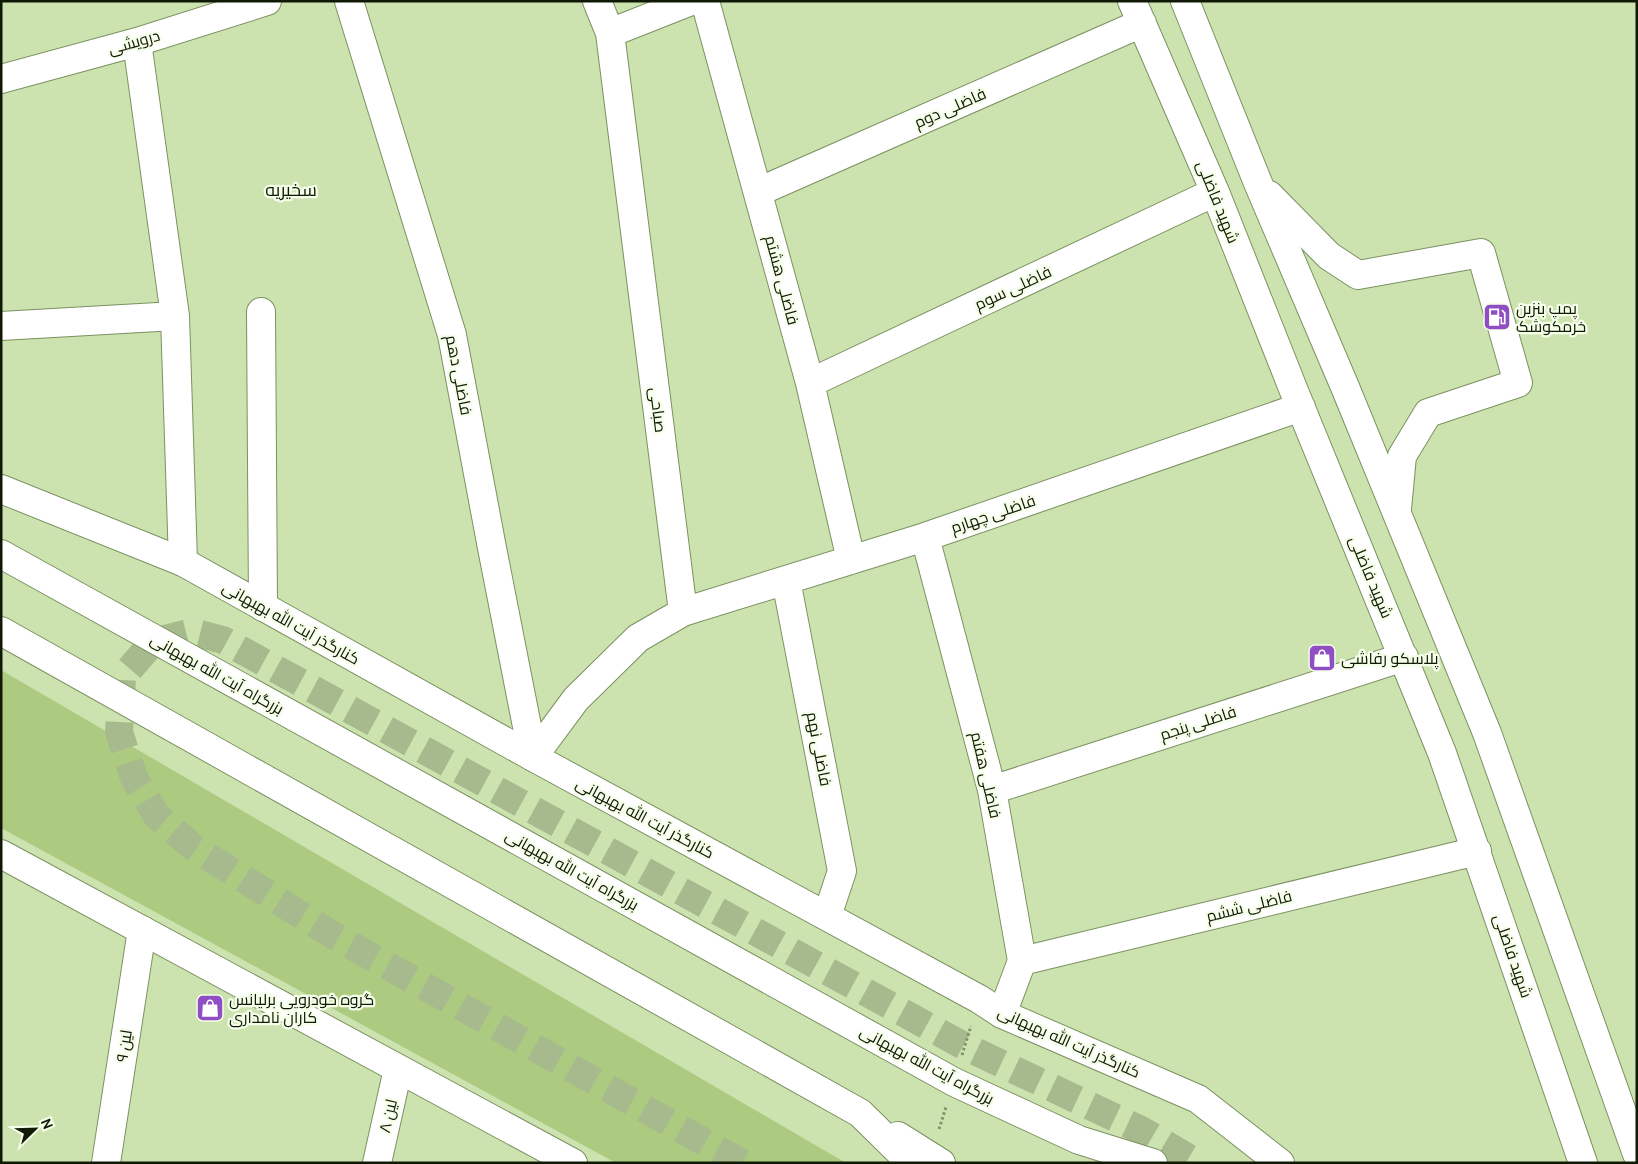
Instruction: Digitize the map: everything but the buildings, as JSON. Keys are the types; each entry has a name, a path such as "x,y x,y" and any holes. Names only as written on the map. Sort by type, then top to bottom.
{"main road":[{"name":"درویشی","path":"1,79 137,42 266,1"},
{"name":"فاضلی دهم","path":"349,1 452,335 533,758"},
{"name":"صباحی","path":"597,1 610,33 683,612"},
{"path":"610,33 691,1"},
{"name":"فاضلی هشتم","path":"705,1 810,383 851,560"},
{"path":"1185,1 1258,183 1487,732 1637,1154"},
{"name":"فاضلی دوم","path":"758,192 1137,12"},
{"name":"شهید فاضلی","path":"1137,12 1215,192 1442,753 1583,1163"},
{"path":"137,42 175,316 183,562"},
{"path":"1258,183 1329,256 1358,275 1481,253 1518,383 1428,413 1402,456 1397,513"},
{"name":"فاضلی سوم","path":"810,383 1215,192"},
{"path":"261,312 263,607"},
{"path":"1,326 175,316"},
{"name":"فاضلی چهارم","path":"683,612 925,537 1301,407"},
{"name":"کنارگذر آیت الله بهبهانی","path":"1,490 183,562 533,758 827,916 979,999 1002,1014 1198,1099 1280,1163"},
{"name":"فاضلی هفتم","path":"925,537 992,790 1022,961"},
{"name":"بزرگراه آیت الله بهبهانی","path":"1,554 954,1082 1079,1140 1153,1163"},
{"name":"فاضلی نهم","path":"786,580 842,871 827,916"},
{"path":"533,758 576,699 638,638 683,612"},
{"path":"1,632 860,1114 941,1163"},
{"name":"فاضلی پنجم","path":"992,790 1404,656"},
{"name":"فاضلی ششم","path":"1022,961 1477,851"},
{"path":"1,854 573,1163"},
{"name":"لین ۹","path":"106,1163 142,930"},
{"path":"1002,1014 1022,961"},
{"name":"لین ۸","path":"377,1163 398,1069"},
{"path":"860,1114 911,1163"}],"green space":[{"path":"1,670 846,1163 616,1163 1,828"}],"tunnel":[{"path":"742,1163 336,937 193,847 157,816 134,778 119,732 122,678 153,642 192,632 223,640 964,1046 1143,1131 1197,1163"}],"place":[{"name":"پمپ بنزین خرمکوشک","path":"1497,317"},
{"name":"پلاسکو رفاشی","path":"1322,658"},
{"name":"گروه خودرویی برلیانس کاران نامداری","path":"210,1008"}],"district":[{"name":"سخیریه","path":"291,190"}]}
